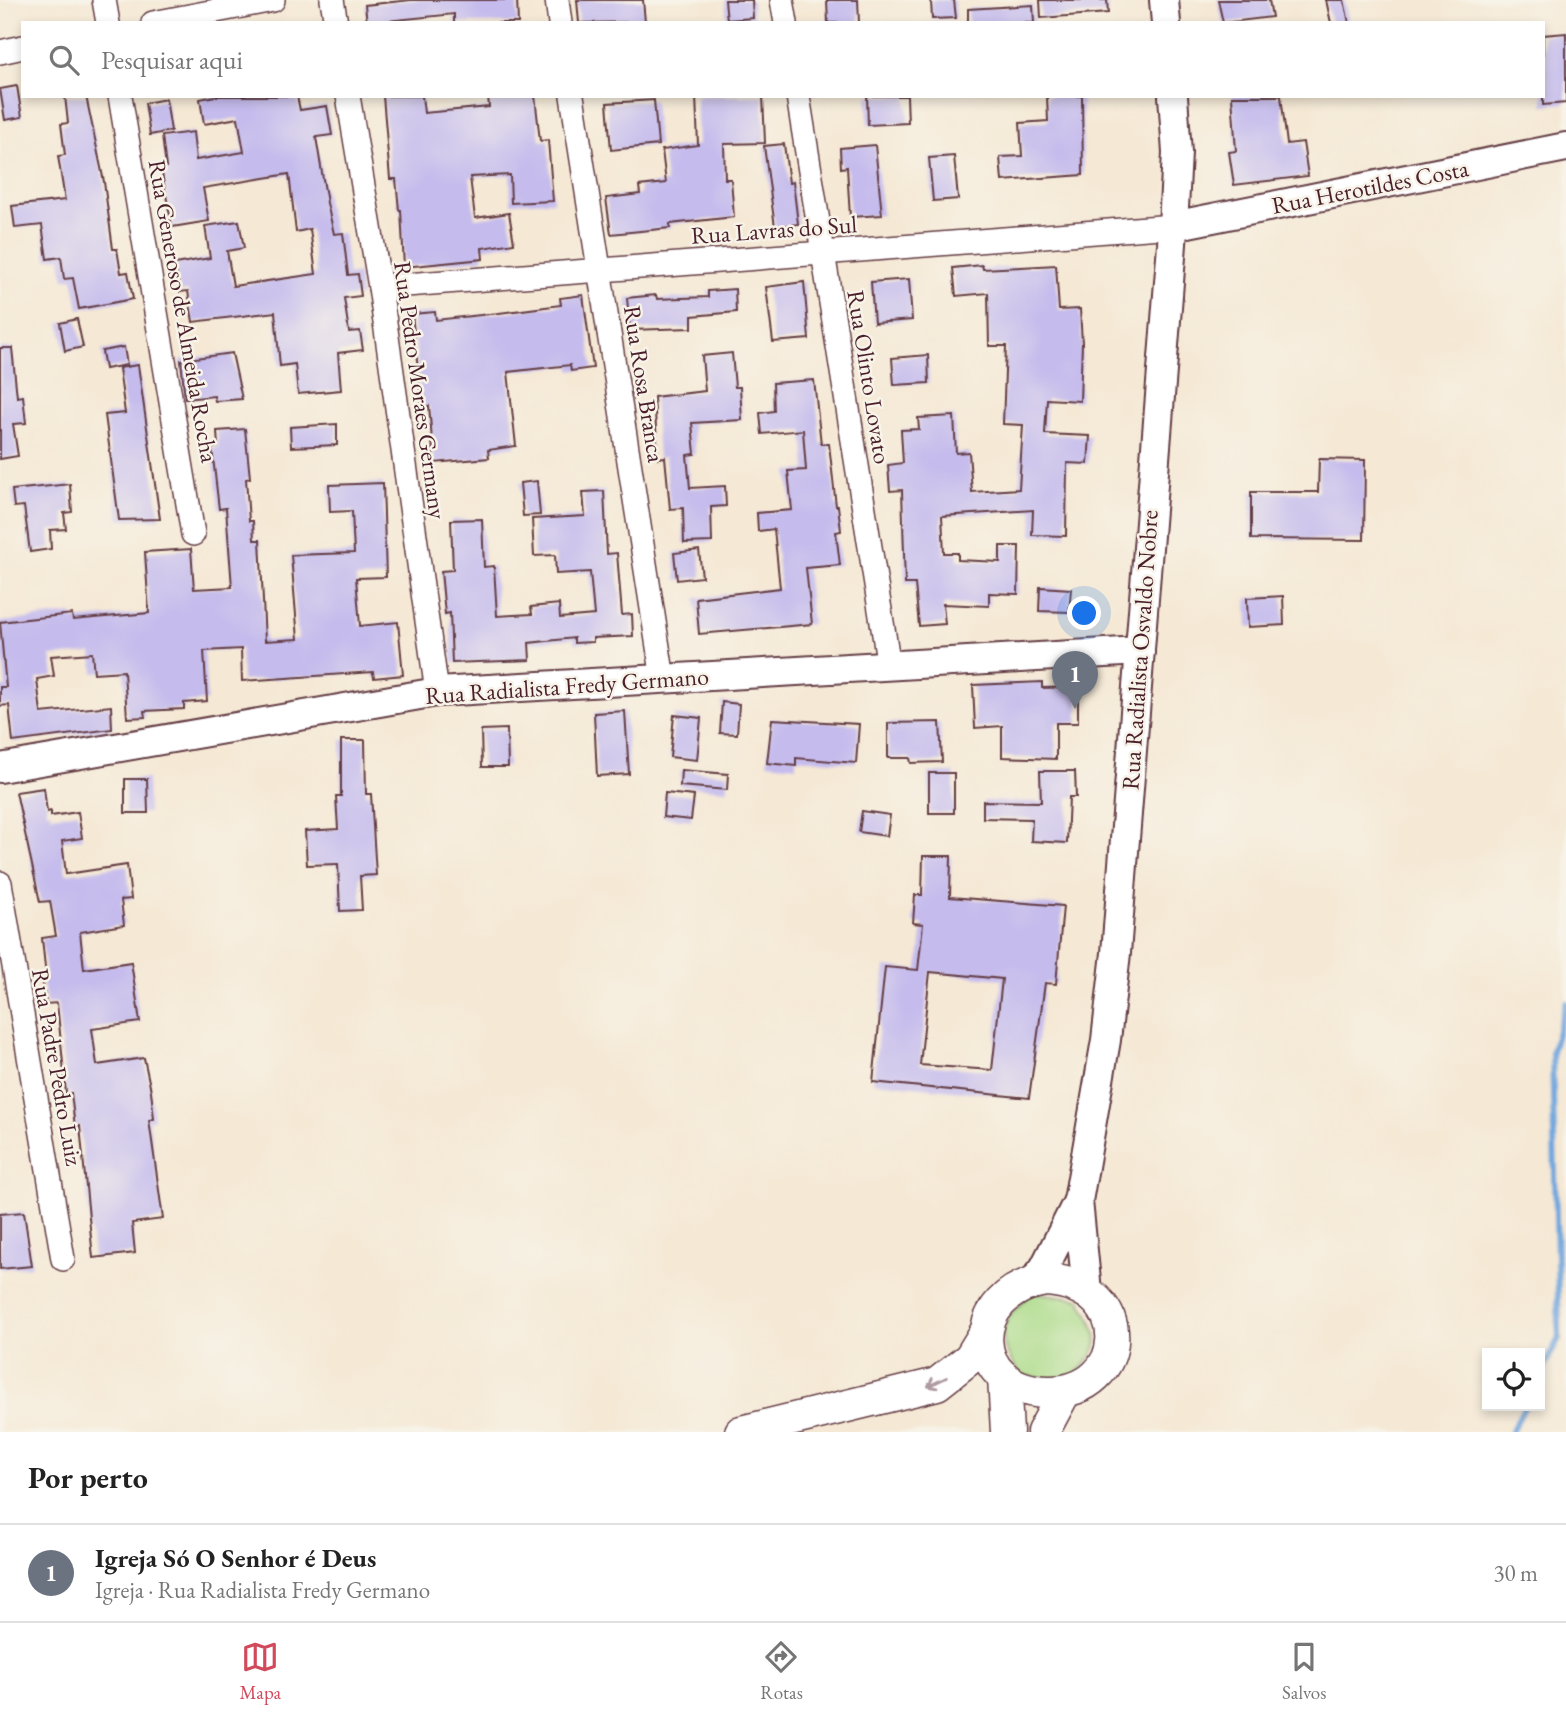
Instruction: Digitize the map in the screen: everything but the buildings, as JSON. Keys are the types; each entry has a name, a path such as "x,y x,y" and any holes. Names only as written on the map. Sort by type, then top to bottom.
{"main road":[{"path":"741,1432 937,1384 970,1358 984,1335 991,1311 1009,1293 1033,1282 1061,1281 1087,1291 1100,1302 1109,1316 1113,1331 1112,1347 1096,1374 1065,1391 1031,1391 1004,1377 986,1351 984,1335"},
{"path":"1004,1377 1007,1432"},
{"path":"1043,1432 1065,1391"}],"street":[{"path":"104,0 108,21"},
{"path":"163,21 273,0"},
{"path":"332,0 336,21"},
{"path":"557,0 561,21"},
{"path":"782,0 786,21"},
{"path":"1164,0 1166,21"},
{"path":"0,52 21,47"},
{"name":"Rua Generoso de Almeida Rocha","path":"120,98 193,534"},
{"name":"Rua Pedro Moraes Germany","path":"348,98 380,287 437,692"},
{"name":"Rua Rosa Branca","path":"572,98 663,679"},
{"name":"Rua Olinto Lovato","path":"798,98 889,666"},
{"name":"Rua Radialista Osvaldo Nobre","path":"1087,1291 1078,1201 1106,1041 1116,953 1173,226 1177,153 1173,98"},
{"name":"Rua Herotildes Costa","path":"1173,226 1566,147"},
{"name":"Rua Lavras do Sul","path":"380,287 1173,226"},
{"name":"Rua Radialista Fredy Germano","path":"0,768 437,692 1140,651"},
{"name":"Rua Padre Pedro Luiz","path":"0,883 63,1259"},
{"name":"Rua Radialista Osvaldo Nobre","path":"1033,1282 1044,1268 1078,1201"}],"green space":[{"path":"1032,1292 1080,1299 1093,1325 1097,1343 1094,1351 1068,1381 1021,1375 1006,1350 1003,1340 1007,1322"}],"waterway":[{"path":"1545,1365 1559,1338 1552,1051 1566,1003"},
{"path":"1511,1432 1522,1411"}],"place":[{"name":"Igreja Só O Senhor é Deus","path":"1075,709"}]}
